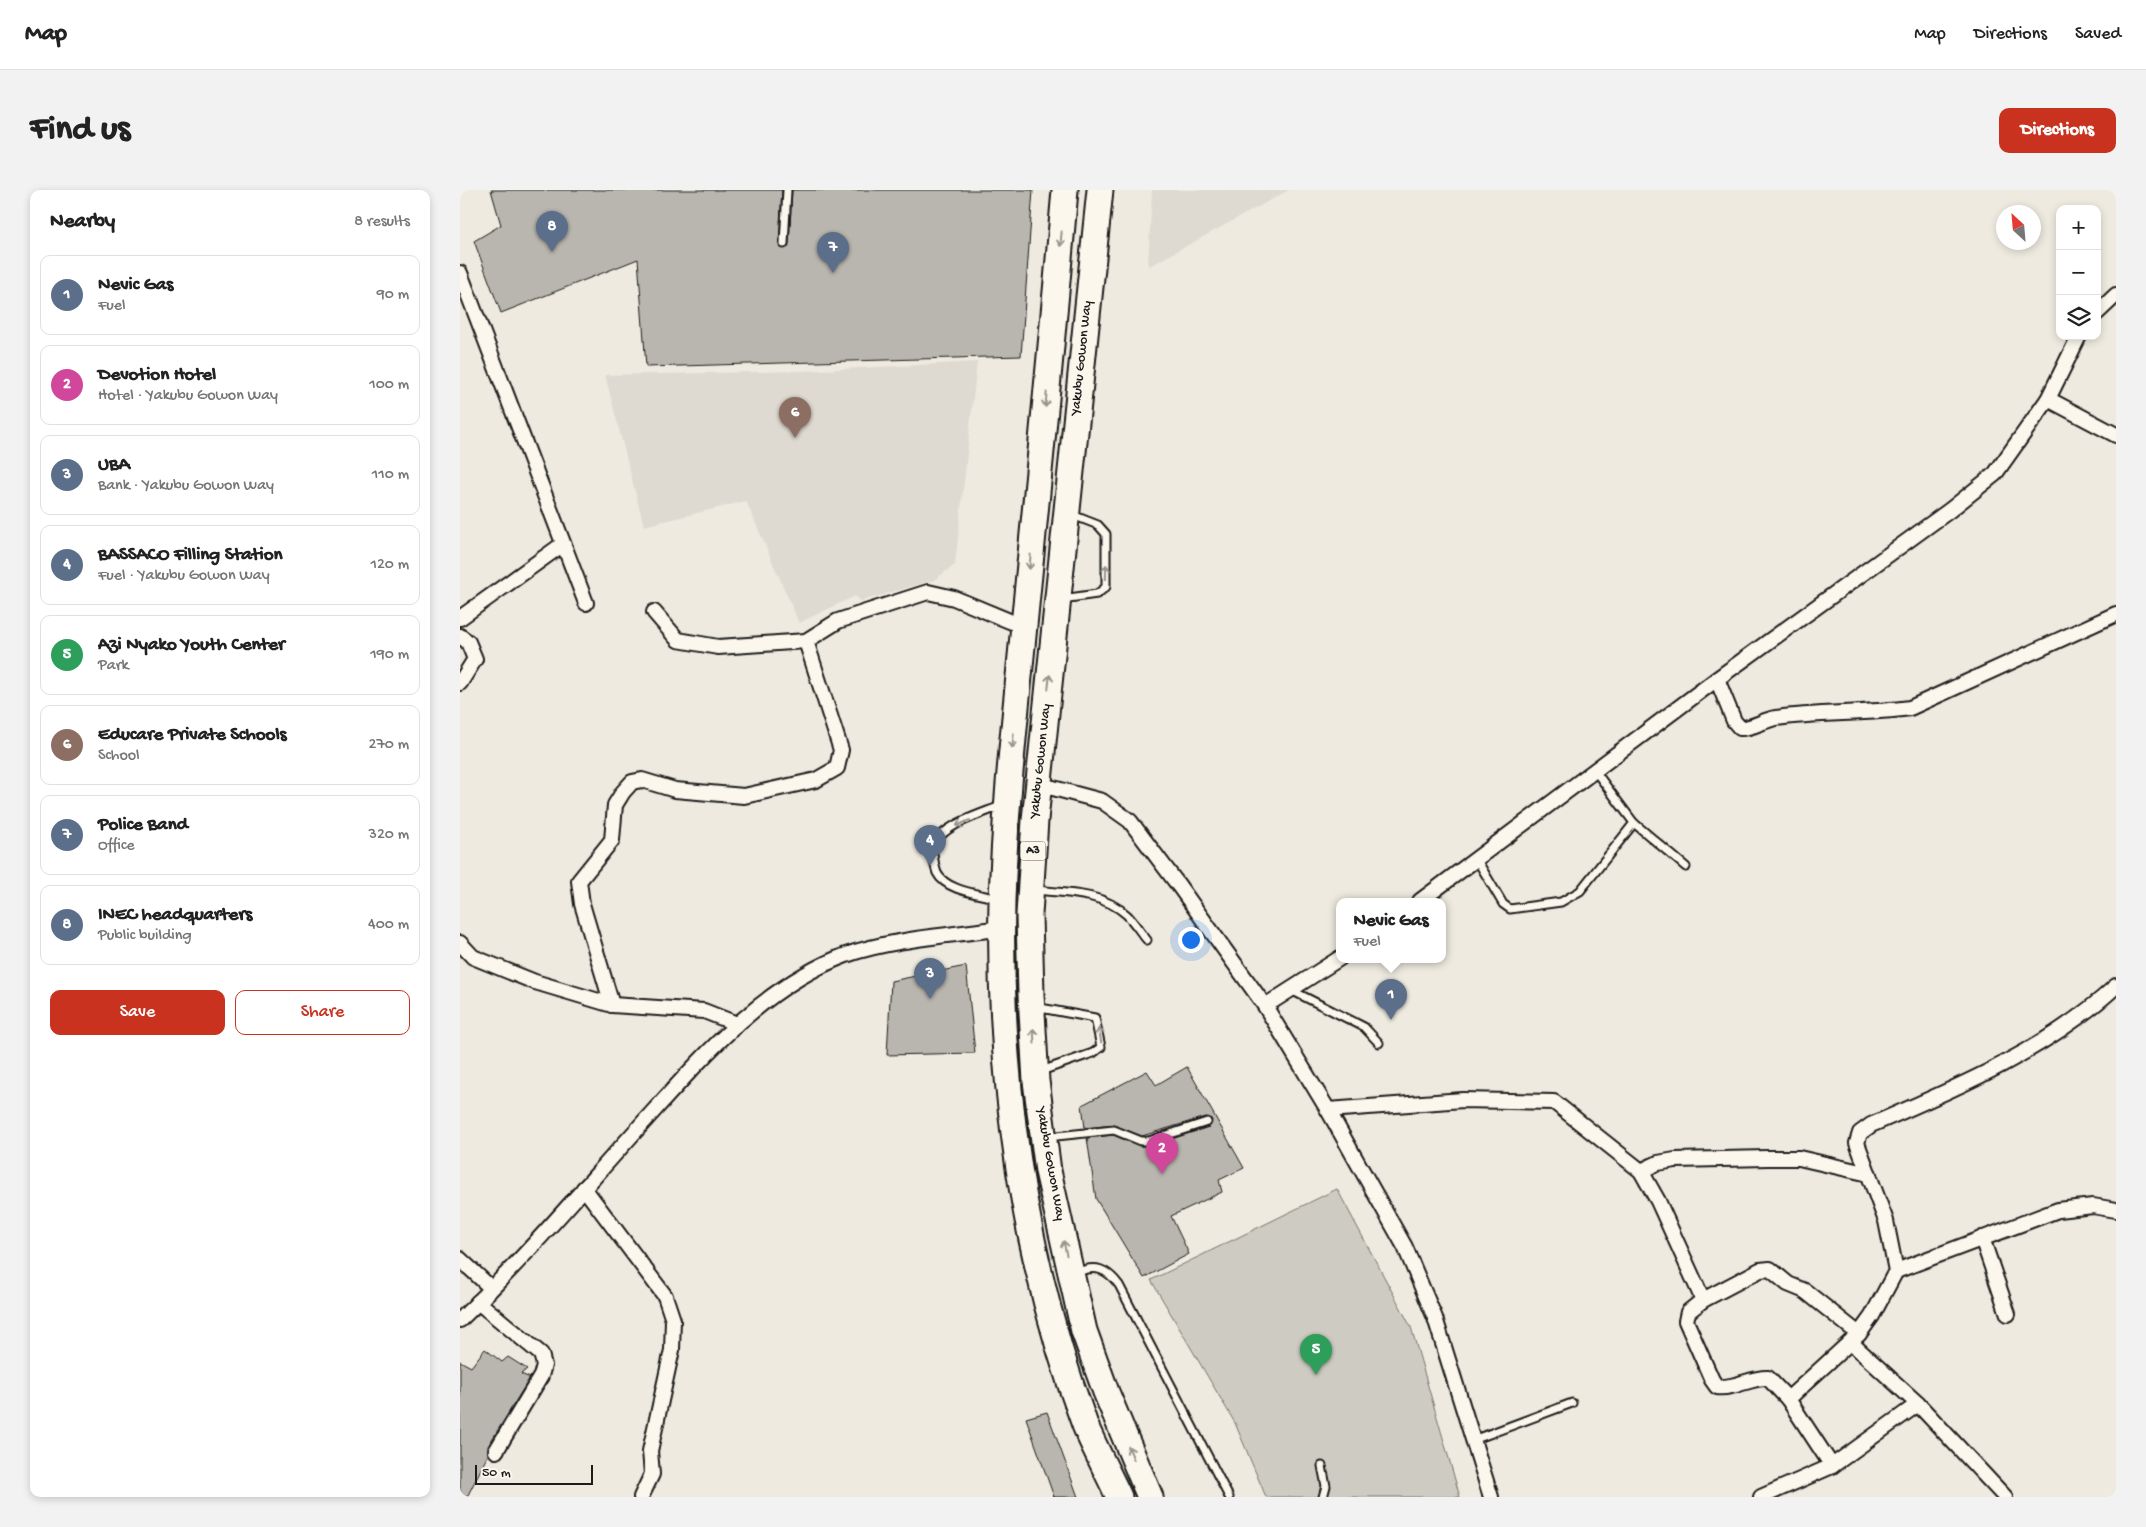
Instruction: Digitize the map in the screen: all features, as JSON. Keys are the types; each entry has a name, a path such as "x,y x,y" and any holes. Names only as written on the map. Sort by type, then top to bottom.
{"highway":[{"name":"Yakubu Gowon Way","path":"1065,190 1008,803 1002,900 1006,1074 1018,1165 1048,1303 1086,1427 1119,1497"},
{"name":"Yakubu Gowon Way","path":"1100,190 1038,784 1031,890 1032,1006 1036,1073 1048,1171 1084,1331 1106,1392 1150,1497"},
{"path":"1048,1303 1074,1287"}],"street":[{"path":"460,273 586,603"},
{"path":"2101,309 2116,295"},
{"path":"1424,898 1717,679 1950,510 1995,474 2048,399 2077,340"},
{"path":"2048,399 2116,435"},
{"path":"460,618 563,544"},
{"path":"654,612 678,640 718,647 806,641 838,621 928,592 954,598 1024,627"},
{"path":"1717,679 1734,721 1740,728 1747,728 1775,718 1910,708 2116,614"},
{"path":"460,636 468,642 475,659 460,683"},
{"path":"612,1005 582,904 579,881 612,840 615,805 622,792 632,782 642,780 675,790 744,796 816,780 838,768 841,750 806,641"},
{"path":"1038,784 1102,801 1130,821 1265,1006 1328,1110 1405,1247 1435,1318 1491,1497"},
{"path":"460,1320 492,1288 688,1074 737,1024 796,980 847,955 891,944 1002,928"},
{"path":"460,943 473,957 535,982 612,1005 704,1011 737,1024"},
{"path":"1265,1006 1336,961"},
{"path":"1788,1399 1854,1338 1872,1316 1896,1271 1886,1221 1856,1143 1860,1133 1871,1125 1994,1068 2064,1029 2088,1012 2116,986"},
{"path":"1328,1110 1463,1100 1554,1102 1640,1171 1658,1201 1703,1300"},
{"path":"1640,1171 1658,1163 1675,1160 1799,1158 1868,1174"},
{"path":"584,1188 665,1296 673,1320 672,1350 650,1451 652,1474 641,1497"},
{"path":"1896,1271 2058,1210 2093,1206 2116,1210"},
{"path":"1982,1238 2008,1314"},
{"path":"460,1258 492,1288"},
{"path":"1832,1466 1788,1399 1768,1378 1761,1377 1726,1388 1717,1387 1712,1380 1686,1321 1688,1312 1703,1300 1760,1270 1770,1269 1788,1284 1805,1291 1854,1338 2005,1497"},
{"path":"478,1302 541,1354 544,1365 541,1376 496,1451"},
{"path":"1761,1497 1832,1466 1918,1404"}],"lane":[{"path":"784,244 787,190"},
{"path":"1057,600 1097,594 1106,587 1106,534 1104,529 1066,512"},
{"path":"1595,771 1634,824 1686,867"},
{"path":"1002,900 948,885 937,872 932,846 938,835 1008,803"},
{"path":"1477,860 1503,904 1510,909 1518,910 1560,902 1580,891 1634,824"},
{"path":"1031,890 1093,896 1111,904 1127,915 1147,940"},
{"path":"1290,990 1364,1027 1379,1042"},
{"path":"1032,1006 1095,1018 1102,1047 1094,1054 1036,1073"},
{"path":"1044,1137 1114,1130 1141,1141 1149,1141 1207,1122"},
{"path":"1074,1287 1086,1269 1098,1269 1110,1273 1119,1286 1229,1497"},
{"path":"1473,1440 1572,1403"},
{"path":"1322,1466 1326,1486 1323,1497"}],"shaded area":[{"path":"1152,190 1289,190 1148,267"},
{"path":"977,362 955,565 934,580 861,601 855,596 799,623 746,501 644,526 605,375 802,371"},
{"path":"1337,1189 1411,1327 1460,1497 1266,1497 1235,1423 1151,1280"}],"building":[{"path":"491,190 782,190 779,244 784,249 789,244 792,190 1033,190 1021,356 646,367 638,259 501,313 474,241 501,225"},
{"path":"966,966 975,1053 887,1055 891,981"},
{"path":"1187,1067 1244,1168 1219,1180 1222,1192 1171,1216 1189,1254 1144,1278 1096,1199 1087,1138 1113,1135 1139,1146 1149,1146 1209,1127 1212,1120 1205,1117 1142,1136 1114,1125 1085,1128 1082,1105 1147,1071 1156,1085"},
{"path":"485,1349 502,1362 508,1357 527,1369 521,1374 530,1378 488,1446 488,1455 467,1497 460,1497 460,1361 471,1367"},
{"path":"1047,1412 1078,1497 1054,1497 1026,1418"}],"place":[{"name":"INEC headquarters","path":"552,252"},
{"name":"Police Band","path":"833,273"},
{"name":"Educare Private Schools","path":"795,438"},
{"name":"BASSACO Filling Station","path":"930,866"},
{"name":"UBA","path":"930,999"},
{"name":"Nevic Gas","path":"1391,1020"},
{"name":"Devotion Hotel","path":"1162,1174"},
{"name":"Azi Nyako Youth Center","path":"1316,1375"}]}
